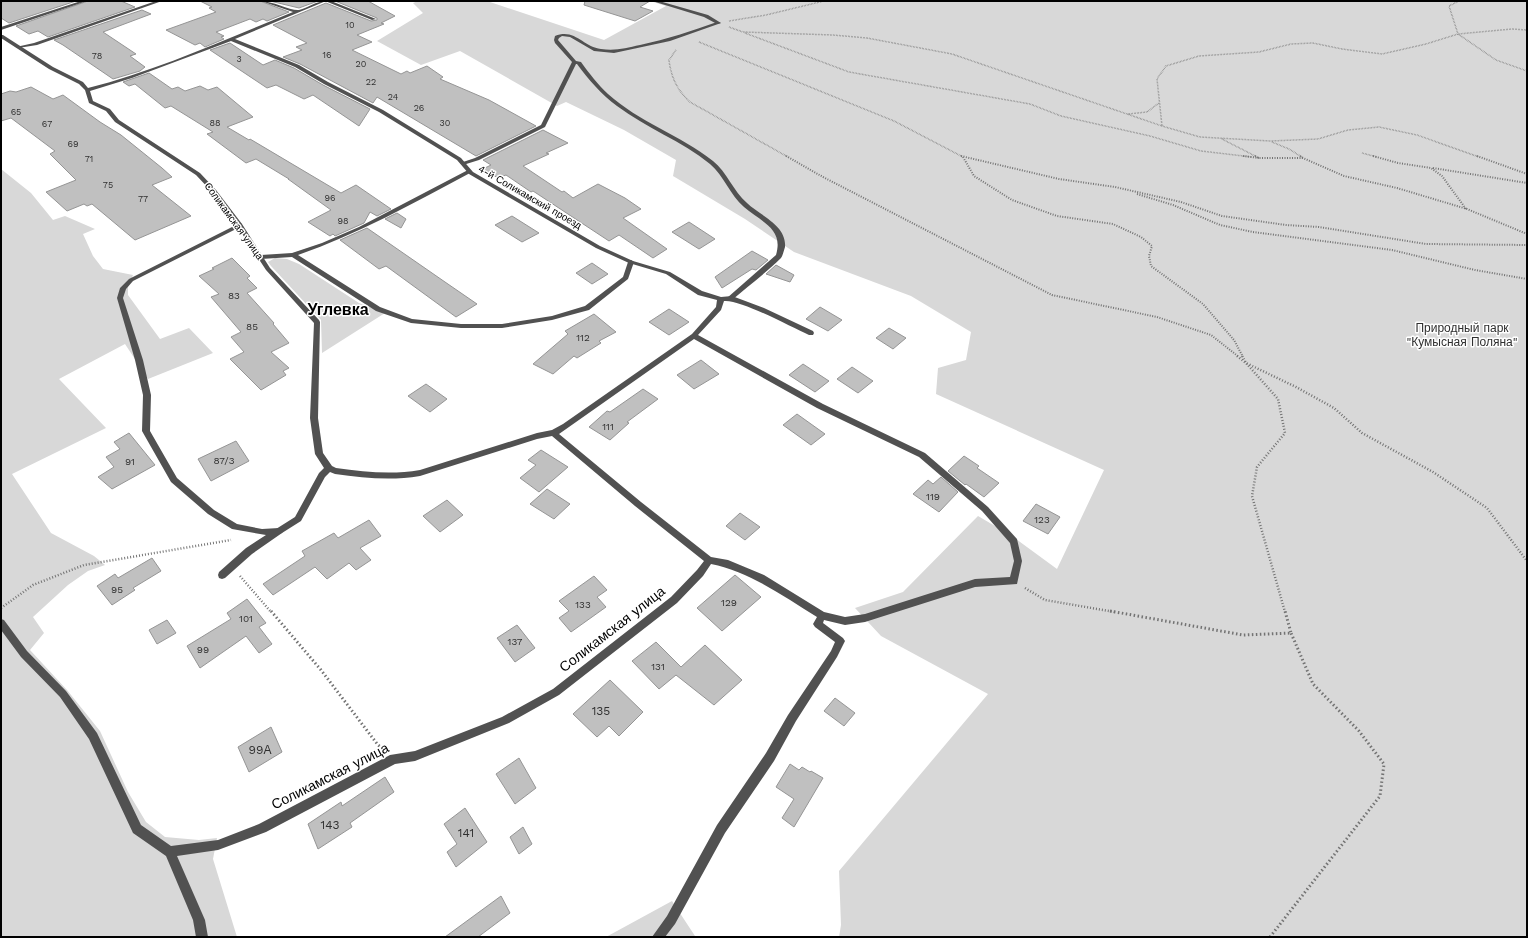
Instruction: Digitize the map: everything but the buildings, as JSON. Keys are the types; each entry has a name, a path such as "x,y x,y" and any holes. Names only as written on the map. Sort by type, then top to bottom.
{"street":[{"path":"1,29 85,1"},
{"path":"18,47 35,44 160,1"},
{"path":"263,1 296,11"},
{"path":"87,90 109,84 211,46 232,40 240,35 296,11 324,1"},
{"path":"327,1 374,19"},
{"path":"654,1 706,16 719,23"},
{"path":"719,23 668,40 614,52 596,50 571,36 562,35 557,37 556,40 574,62 579,63 607,95 623,108 713,164 732,190 746,205 774,226 780,237 782,250 779,256 730,298"},
{"name":"Соликамская улица","path":"1,36 51,68 81,83 87,90 91,102 108,110 117,122 198,174 214,191 240,225 268,269 317,322 314,418 319,454 329,468"},
{"name":"4-й Соликамский проезд","path":"232,40 297,66 326,83 381,111 464,163 468,172 492,184 598,247 631,262 668,273 700,292 721,299 730,298 762,310 811,332"},
{"path":"464,163 477,160 543,126 574,62"},
{"path":"261,257 293,255 324,244 361,228 468,172"},
{"path":"240,225 131,280 123,288 120,298 137,352 147,394 146,431 174,480 211,512 235,527 262,532 279,531"},
{"path":"293,255 378,309 411,321 461,326 502,326 552,318 587,308 626,278 631,262"},
{"path":"222,575 249,551 298,519 322,475 329,468 335,471 379,476 405,477 420,474 537,436 554,432 694,336 719,308 721,299"},
{"path":"554,432 561,440 632,499 709,560 728,564 761,578 822,615 845,621 865,618 975,583 1014,581 1018,561 1014,542 985,509 922,455 820,406 694,336"},
{"name":"Соликамская улица","path":"170,852 218,845 262,828 394,758 415,756 505,720 556,692 674,600 700,573 709,560"},
{"path":"658,937 671,920 721,829 770,756 792,718 834,654 840,640 818,624 822,615"},
{"path":"1,623 24,654 63,694 93,736 137,829 170,852 199,920 202,937"}],"path":[{"path":"719,23 766,15 824,1"},
{"path":"1459,1 1449,6 1458,34 1496,60 1527,71"},
{"path":"719,23 848,72 1030,104 1061,116 1150,136 1201,151 1259,158 1303,158"},
{"path":"1162,126 1157,79 1166,66 1199,56 1259,52 1291,44 1313,43 1342,49 1382,54 1426,44 1458,34 1512,29 1527,30"},
{"path":"743,32 853,37 952,54 1126,114 1200,137 1270,141 1318,139 1348,130 1379,127 1417,135 1527,174"},
{"path":"695,40 894,121 963,157 1059,179 1115,187 1181,202 1222,216 1286,225 1319,227 1426,244 1527,245"},
{"path":"682,47 675,51 669,60 671,75 679,93 690,102 823,177 1052,295 1157,317 1211,335 1246,363 1278,399 1285,433 1257,467 1252,496 1291,633 1313,684 1359,732 1384,764 1380,796 1270,937"},
{"path":"1126,114 1147,112 1159,103"},
{"path":"1219,138 1259,158"},
{"path":"1270,141 1289,149 1303,158 1344,176 1397,188 1467,209 1527,234"},
{"path":"1362,153 1398,163 1527,183"},
{"path":"963,157 974,176 1012,200 1057,216 1113,224 1142,237 1152,246 1150,256 1151,266 1204,304 1234,340 1246,363 1296,387 1334,408 1362,433 1433,472 1487,508 1527,561"},
{"path":"1431,168 1442,176 1450,190 1467,209"},
{"path":"1115,187 1173,205 1220,225 1253,232 1392,250 1475,270 1527,279"},
{"path":"1,608 33,585 84,565 232,539"},
{"path":"231,567 260,597 321,670 378,745 394,758"},
{"path":"1014,581 1046,600 1243,635 1291,633"}],"green space":[{"name":"Природный парк \"Кумысная Поляна\"","path":"418,1 487,1 604,40 666,6 650,1 1527,1 1527,937 839,937 841,925 839,871 988,694 881,636 855,608 903,592 978,516 1012,536 1057,569 1104,470 936,394 938,368 966,360 971,332 911,296 794,252 745,219 673,176 676,160 624,130 566,102 557,106 460,51 421,65 377,41 423,13 413,3"},
{"path":"1,169 31,193 53,220 65,216 95,229 83,234 93,256 103,269 133,275 128,287 128,295 160,339 189,328 213,353 148,379 125,344 59,379 106,428 12,474 51,533 94,556 105,565 88,571 68,585 33,617 44,633 30,650 67,690 100,731 128,792 146,822 165,837 199,840 217,838 213,859 237,937 1,937"},
{"path":"275,258 287,259 299,264 359,303 385,313 322,353 321,320 268,262"},
{"path":"672,901 695,936 694,937 606,937"}],"district":[{"name":"Углевка","path":"338,309"}]}
